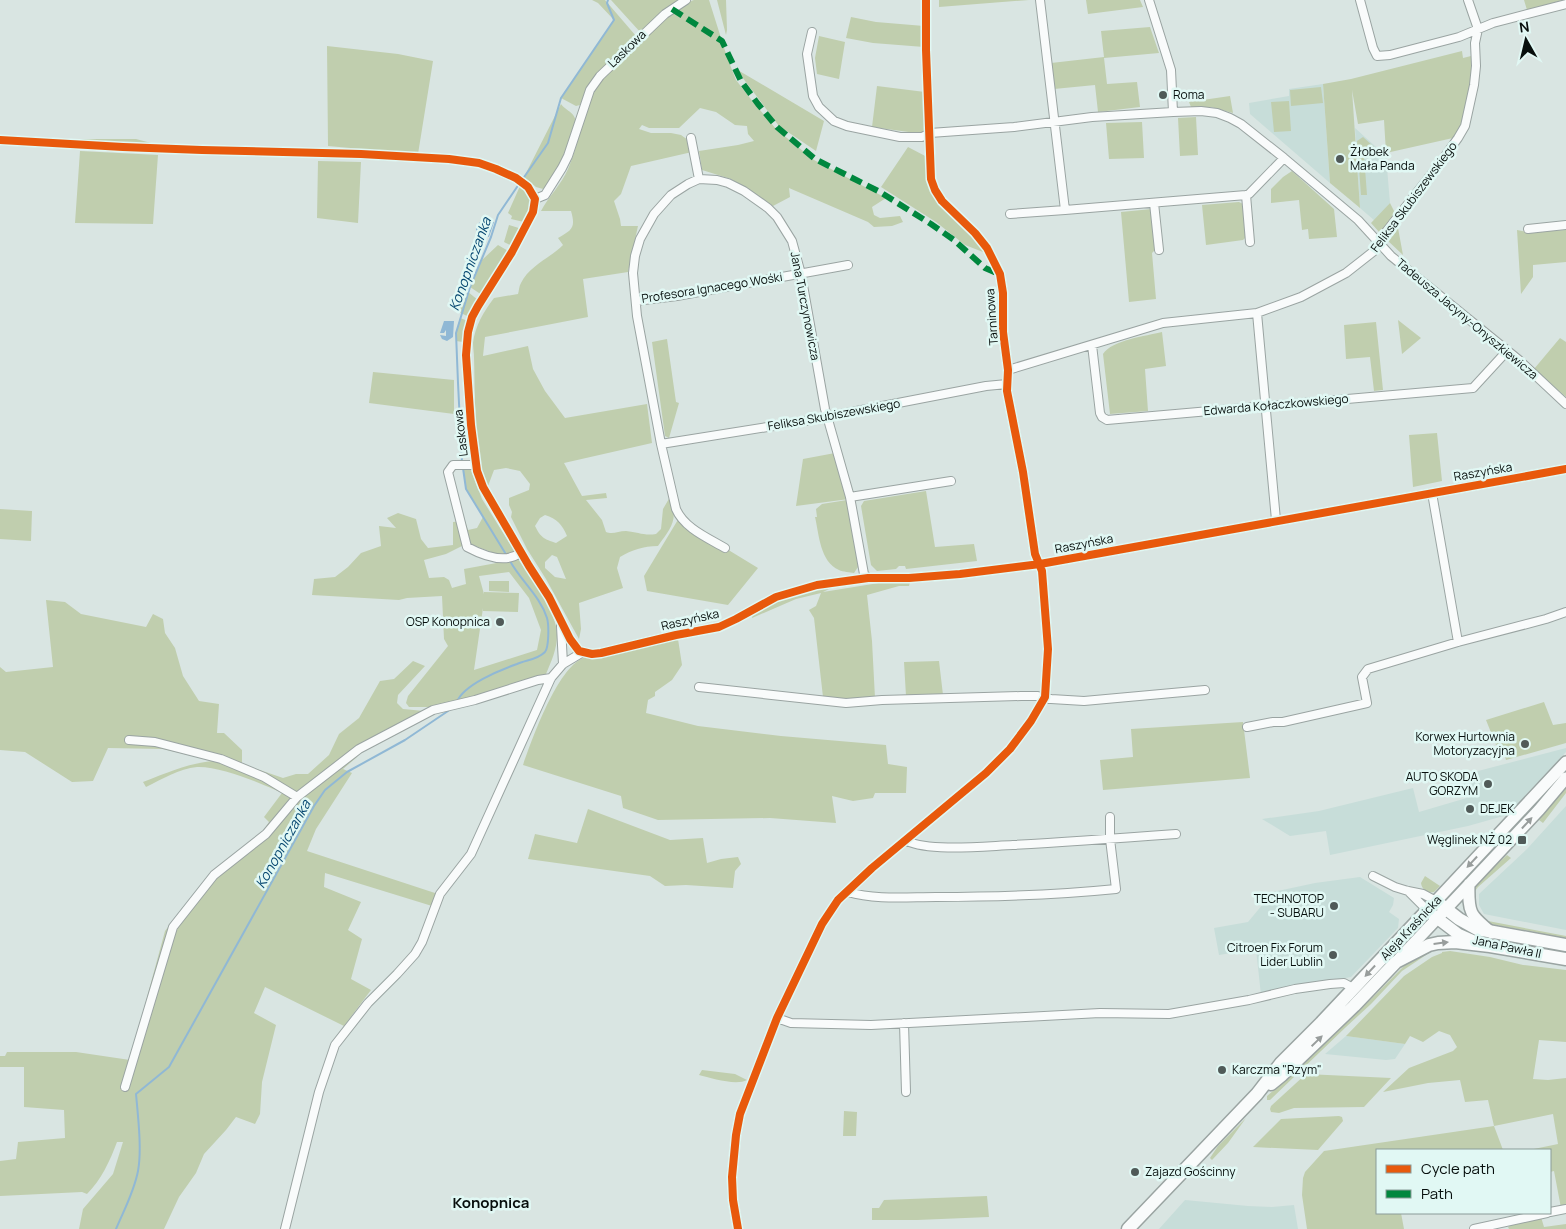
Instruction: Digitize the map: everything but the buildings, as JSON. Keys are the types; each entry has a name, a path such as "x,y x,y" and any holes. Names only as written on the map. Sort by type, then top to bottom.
{"main road":[{"name":"Aleja Kraśnicka","path":"1257,1094 1282,1075 1354,1006 1396,962 1437,910 1566,762"},
{"name":"Aleja Kraśnicka","path":"1131,1228 1257,1094 1281,1063 1353,988 1437,910 1469,884 1539,810 1566,778"},
{"path":"1469,884 1471,913 1475,919 1492,932"},
{"name":"Jana Pawła II","path":"1437,910 1477,929 1566,945"},
{"name":"Jana Pawła II","path":"1437,910 1458,934 1490,946 1566,959"},
{"path":"1396,962 1420,949 1438,943 1455,942 1490,946"}],"street":[{"name":"Laskowa","path":"583,652 575,647 561,624 549,597 486,492 476,465 468,391 466,346 468,332 472,317 478,306 522,235 533,212 535,199 545,195 560,173 568,156 590,90 600,76 659,20 686,0"},
{"name":"Tarninowa","path":"926,0 931,179 942,201 975,233 987,248 1000,274 1003,293 1003,332 1008,370 1007,390 1023,472 1035,554 1042,571 1048,641 1047,688 1045,697"},
{"path":"1040,0 1065,210"},
{"path":"1149,0 1171,70 1173,112"},
{"path":"1360,0 1373,48 1378,56 1390,55 1459,37 1493,23 1566,4"},
{"name":"Feliksa Skubiszewskiego","path":"1008,370 1163,323 1257,313 1301,297 1346,273 1374,251 1378,242 1440,163 1465,126 1474,86 1476,66 1475,43 1478,29 1468,0"},
{"name":"Tadeusza Jacyny-Onyszkiewicza","path":"812,32 807,54 813,96 818,107 834,121 847,126 900,137 922,137 930,133 1014,127 1092,116 1200,111 1217,113 1230,118 1241,124 1284,158 1358,220 1391,256 1518,360 1566,404"},
{"path":"691,138 699,179 671,195 654,214 640,239 633,273 645,362 668,481 679,518 725,548"},
{"path":"0,140 163,149 345,153 437,158 484,165 520,181 530,189 535,199"},
{"path":"1010,214 1246,196 1284,158"},
{"name":"Jana Turczynowicza","path":"699,179 728,183 744,191 777,217 792,241 801,274 826,417 850,497 864,574 868,578"},
{"path":"1246,196 1250,242"},
{"path":"1154,203 1159,250"},
{"path":"1528,228 1566,225"},
{"name":"Profesora Ignacego Wośki","path":"636,301 677,296 848,264"},
{"path":"1257,313 1276,520"},
{"name":"Edwarda Kołaczkowskiego","path":"1092,345 1100,414 1107,420 1473,388 1507,351"},
{"name":"Feliksa Skubiszewskiego","path":"661,444 826,417 1007,384"},
{"path":"476,465 453,465 448,472 467,547 483,555 505,559 519,555 521,552"},
{"name":"Raszyńska","path":"285,1229 319,1092 335,1045 368,1003 415,954 422,942 440,894 471,854 551,678 563,664 583,652 601,653 719,627 776,597 816,585 868,578 927,577 1040,564 1566,469"},
{"path":"850,497 951,481"},
{"path":"1432,493 1458,642"},
{"path":"1246,727 1284,722 1367,703 1362,677 1368,669 1566,612"},
{"name":"Laskowa","path":"561,624 563,664"},
{"path":"125,1087 173,927 214,876 266,834 297,797 360,749 433,710 551,678"},
{"path":"699,687 846,703 882,700 1021,696 1045,697 1057,700 1084,700 1205,690"},
{"path":"738,1229 733,1200 732,1177 740,1114 777,1018 822,924 838,900 872,868 907,841 1010,749 1031,721 1045,697"},
{"path":"129,740 155,742 221,759 264,777 297,797"},
{"path":"848,892 859,895 898,897 956,897 1047,894 1116,889 1110,839 1110,817"},
{"path":"907,841 923,845 976,847 1176,834"},
{"path":"1373,876 1408,892 1437,910"},
{"path":"1408,892 1423,894 1437,910"},
{"path":"777,1018 791,1023 871,1025 1100,1013 1170,1014 1330,984 1344,983 1353,988"},
{"path":"904,1023 906,1092"},
{"path":"1551,1212 1566,1209"},
{"path":"1474,1229 1539,1214"}],"shaded area":[{"path":"1323,84 1330,183 1250,114 1249,103 1289,96 1289,89"},
{"path":"1355,128 1386,156 1390,203 1375,221 1360,208"},
{"path":"1566,748 1566,752 1507,815 1468,826 1330,855 1326,831 1290,836 1262,819 1319,811 1413,788 1419,812 1470,797 1459,776"},
{"path":"1566,806 1566,930 1484,914 1479,905 1479,894 1527,849"},
{"path":"1360,877 1394,898 1389,912 1399,919 1398,928 1351,977 1261,995 1256,949 1219,955 1214,928 1248,922 1273,892 1315,883"},
{"path":"1346,1036 1405,1044 1395,1059 1386,1060 1325,1054"},
{"path":"1185,1200 1248,1206 1272,1207 1294,1205 1298,1229 1159,1229"}],"green space":[{"path":"592,0 605,0 636,36 598,74 580,105 576,106 561,98 614,20 598,3"},
{"path":"611,0 679,0 641,33"},
{"path":"694,0 709,0 736,80 776,129 814,160 886,198 872,207 874,215 880,218 900,216 903,222 892,226 874,227 868,222 789,188 790,197 773,206 731,179 702,170 699,151 754,141 748,134 747,126 735,125 716,112 700,108 679,128 649,128 642,125 639,129 651,133 681,135 688,140 692,152 631,166 621,194 614,201 621,226 638,226 628,272 583,279 588,317 485,337 483,356 528,346 533,369 545,391 565,418 647,404 652,443 564,463 582,496 606,493 607,498 586,500 602,520 606,532 626,531 656,534 661,529 663,509 670,497 674,512 670,529 658,546 638,549 620,557 617,568 623,588 579,603 581,629 579,639 527,549 511,517 512,512 509,498 529,490 530,484 520,471 506,468 494,470 488,486 483,478 478,446 473,343 480,319 494,298 518,294 520,284 529,272 563,245 558,238 572,228 571,211 541,211 568,169 593,93 610,71 639,42 684,5","holes":["545,515 559,522 567,536 556,543 541,536 535,526 540,518","552,555 557,557 566,579 555,577 545,568 545,562"]},
{"path":"717,0 726,0 726,35"},
{"path":"939,0 1029,0 939,7"},
{"path":"1086,0 1140,0 1143,7 1088,14"},
{"path":"1524,0 1563,0 1527,10"},
{"path":"851,17 876,22 924,26 924,47 873,43 846,38"},
{"path":"1150,27 1159,53 1104,58 1107,84 1137,82 1140,107 1098,112 1095,85 1054,89 1051,63 1104,57 1101,31"},
{"path":"819,36 845,42 839,79 817,74 815,58"},
{"path":"327,46 398,54 433,61 418,154 328,146"},
{"path":"1462,51 1463,58 1471,56 1472,74 1463,122 1453,138 1386,153 1384,120 1358,124 1352,90 1360,208 1330,183 1323,84 1351,79"},
{"path":"736,69 824,121 816,151 779,126"},
{"path":"877,86 925,92 926,132 916,133 872,127"},
{"path":"1321,87 1323,103 1291,106 1290,90"},
{"path":"1230,96 1233,113 1211,107 1191,107 1189,102"},
{"path":"1289,101 1291,131 1274,132 1271,102"},
{"path":"561,104 573,115 576,124 559,167 543,189 536,187 524,177"},
{"path":"1196,117 1198,155 1180,156 1178,118"},
{"path":"1142,122 1144,158 1109,159 1106,123"},
{"path":"1363,137 1382,154 1364,155 1367,195 1361,195 1357,141"},
{"path":"82,139 136,139 155,144 79,142"},
{"path":"908,147 929,158 941,201 985,250 983,252 965,245 936,222 881,187"},
{"path":"80,151 158,155 153,224 75,223"},
{"path":"318,161 361,162 358,223 317,218"},
{"path":"1292,171 1334,209 1337,237 1309,239 1308,229 1302,230 1299,200 1271,203 1271,189"},
{"path":"520,186 531,203 530,211 524,222 511,219 512,216 508,213"},
{"path":"1239,202 1243,204 1246,237 1243,240 1206,245 1202,205"},
{"path":"1390,203 1395,216 1380,233 1371,223"},
{"path":"1152,209 1156,249 1152,253 1156,299 1129,302 1121,212"},
{"path":"509,225 522,229 512,246 504,242"},
{"path":"1398,228 1403,255 1387,240"},
{"path":"1517,230 1528,232 1566,230 1566,262 1533,265 1533,277 1521,294"},
{"path":"498,245 510,252 482,295 470,287 482,260"},
{"path":"468,292 478,300 469,317 453,309"},
{"path":"460,318 468,321 463,342 456,341"},
{"path":"1398,320 1421,338 1402,354"},
{"path":"1376,322 1383,390 1374,391 1370,357 1346,359 1344,325"},
{"path":"1162,332 1166,366 1145,369 1148,411 1110,414 1103,354 1107,349 1121,342"},
{"path":"1560,338 1566,342 1566,397 1534,369"},
{"path":"667,339 676,402 679,403 669,438 665,436 652,342"},
{"path":"373,372 454,380 454,414 369,403"},
{"path":"1437,433 1442,481 1413,487 1409,435"},
{"path":"835,453 849,499 796,506 803,459"},
{"path":"463,469 471,470 482,499 515,552 507,556 499,555 468,543 446,554 424,560 429,578 444,577 449,580 452,588 466,584 464,569 518,559 549,606 556,627 557,641 555,651 546,674 462,700 429,707 409,707 406,703 408,696 448,646 444,639 442,596 399,600 312,595 314,579 335,577 361,553 381,546 379,526 396,528 387,518 398,513 416,519 421,539 428,548 453,545 453,522 465,521 468,530 477,528 483,517 466,489","holes":["509,572 529,598 541,630 537,650 474,670 483,608 483,611 518,612 519,593 484,592 484,594 479,576"]},
{"path":"926,491 935,547 974,544 977,561 906,569 905,566 899,566 896,569 877,571 871,565 861,506 864,501"},
{"path":"847,500 857,555 858,567 854,573 839,570 828,561 821,547 815,517 817,517 816,509 822,504"},
{"path":"0,509 32,511 31,541 0,539"},
{"path":"679,518 758,568 728,605 647,591 644,576"},
{"path":"489,581 509,581 509,592 489,591"},
{"path":"885,582 910,582 909,586 899,586 867,595 875,698 855,700 823,697 814,618 809,610 816,606 821,593 796,599 752,618 753,613 762,607 793,594 837,585 823,592"},
{"path":"46,600 65,602 81,614 146,627 153,614 163,619 165,633 175,648 183,676 199,701 219,704 217,733 224,733 242,750 242,764 283,778 296,774 308,774 329,755 339,734 359,718 380,681 394,679 413,661 425,666 398,695 397,703 403,709 424,711 362,743 357,757 343,769 352,773 316,829 307,851 438,894 432,906 325,873 324,887 361,902 348,930 362,939 351,979 371,990 344,1026 265,987 254,1013 276,1025 262,1082 260,1114 255,1124 236,1117 204,1154 196,1173 179,1197 164,1229 79,1229 83,1209 113,1174 123,1142 117,1142 105,1170 87,1194 82,1192 0,1196 0,1161 16,1159 18,1142 65,1138 64,1110 24,1107 24,1067 0,1067 0,1056 5,1056 7,1052 76,1052 130,1060 165,931 207,877 261,834 269,822 264,817 282,793 252,780 206,767 190,768 177,772 146,787 143,782 186,766 213,761 163,749 108,748 93,781 72,782 25,752 0,750 0,667 6,672 53,667"},
{"path":"678,639 682,665 672,680 655,692 655,696 648,700 646,713 698,726 781,736 886,745 888,764 907,767 906,793 875,793 873,798 853,801 832,796 836,823 770,818 658,820 623,808 621,796 523,765 555,690 573,665 587,657 614,654"},
{"path":"939,661 943,695 906,696 904,662"},
{"path":"1544,702 1553,725 1566,723 1566,743 1506,760 1501,743 1496,745 1486,720"},
{"path":"1243,722 1250,778 1103,790 1100,760 1133,757 1131,729"},
{"path":"1566,784 1566,793 1543,823 1539,820"},
{"path":"588,809 670,840 703,838 707,863 738,857 741,864 735,871 733,888 686,885 665,886 650,876 528,859 535,834 577,843"},
{"path":"1507,855 1511,858 1478,887 1474,898 1474,889 1477,883"},
{"path":"1425,876 1440,886 1434,892 1429,892 1422,888 1421,883"},
{"path":"1475,910 1488,921 1566,936 1566,941 1535,932 1485,923"},
{"path":"1432,951 1402,971 1371,1004 1270,1100 1267,1100 1267,1096 1303,1065 1411,959"},
{"path":"1450,951 1490,957 1523,965 1566,970 1566,1042 1539,1040 1533,1079 1566,1078 1566,1207 1561,1208 1554,1171 1551,1172 1551,1149 1534,1149 1558,1144 1553,1114 1494,1126 1488,1100 1465,1102 1460,1080 1428,1083 1383,1092 1409,1068 1453,1051 1457,1047 1450,1035 1439,1031 1423,1042 1410,1036 1405,1044 1346,1036 1404,976 1442,952"},
{"path":"702,1070 735,1074 747,1080 730,1082 699,1075"},
{"path":"1306,1074 1391,1078 1364,1107 1294,1108 1279,1113 1271,1112 1271,1106"},
{"path":"844,1111 857,1112 856,1136 843,1136"},
{"path":"1342,1117 1343,1121 1318,1150 1253,1147 1281,1119"},
{"path":"1246,1118 1228,1143 1212,1160 1210,1158 1218,1146"},
{"path":"1494,1126 1503,1149 1376,1149 1376,1214 1401,1214 1404,1229 1307,1229 1302,1195 1303,1178 1305,1172 1324,1151"},
{"path":"987,1196 989,1217 872,1220 872,1208 879,1208 884,1200"},
{"path":"1541,1217 1544,1227 1566,1224 1566,1229 1509,1229 1508,1227 1511,1225"}],"water":[{"path":"480,222 494,222 489,237 479,234 476,226"},
{"path":"444,321 454,321 453,337 447,341 442,339 440,335 446,336 446,330 444,333 440,333"}],"waterway":[{"name":"Konopniczanka","path":"522,180 548,143 561,98 614,20 607,3 608,0"},
{"name":"Konopniczanka","path":"462,463 456,333 470,287 498,215 519,184"},
{"name":"Konopniczanka","path":"463,468 466,489 507,556"},
{"name":"Konopniczanka","path":"457,702 474,684 492,674 539,657 545,652 548,641 548,626 544,610 510,561"},
{"name":"Konopniczanka","path":"116,1229 131,1194 138,1171 140,1143 136,1094 169,1067 314,806 325,790 347,772 405,740 451,709"}],"marked path":[{"path":"672,9 722,41 741,81 758,104 777,127 815,159 880,192 954,240 985,268 999,274"}],"cycle path":[{"path":"738,1229 733,1200 732,1177 740,1114 777,1018 822,924 838,900 872,868 986,773 1010,749 1031,721 1045,697 1048,649 1042,571 1035,554 1023,472 1007,391 1008,370 1003,332 1003,293 1000,274 987,248 975,233 942,201 931,179 926,0"},
{"path":"0,140 123,147 361,154 449,159 479,163 496,169 516,178 528,187 535,199 533,212 512,252 472,317 468,332 466,355 471,425 477,471 483,487 549,597 570,639 579,651 592,654 719,627 776,597 817,585 868,578 909,578 960,574 1040,564 1566,469"}],"place":[{"name":"Roma","path":"1163,95"},
{"name":"Żłobek Mała Panda","path":"1340,159"},
{"name":"OSP Konopnica","path":"500,622"},
{"name":"Korwex Hurtownia Motoryzacyjna","path":"1525,744"},
{"name":"AUTO SKODA GORZYM","path":"1488,784"},
{"name":"DEJEK","path":"1470,809"},
{"name":"Węglinek NŻ 02","path":"1522,840"},
{"name":"TECHNOTOP - SUBARU","path":"1334,906"},
{"name":"Citroen Fix Forum Lider Lublin","path":"1333,955"},
{"name":"Karczma \"Rzym\"","path":"1222,1070"},
{"name":"Zajazd Gościnny","path":"1135,1172"}],"district":[{"name":"Konopnica","path":"491,1203"}]}
